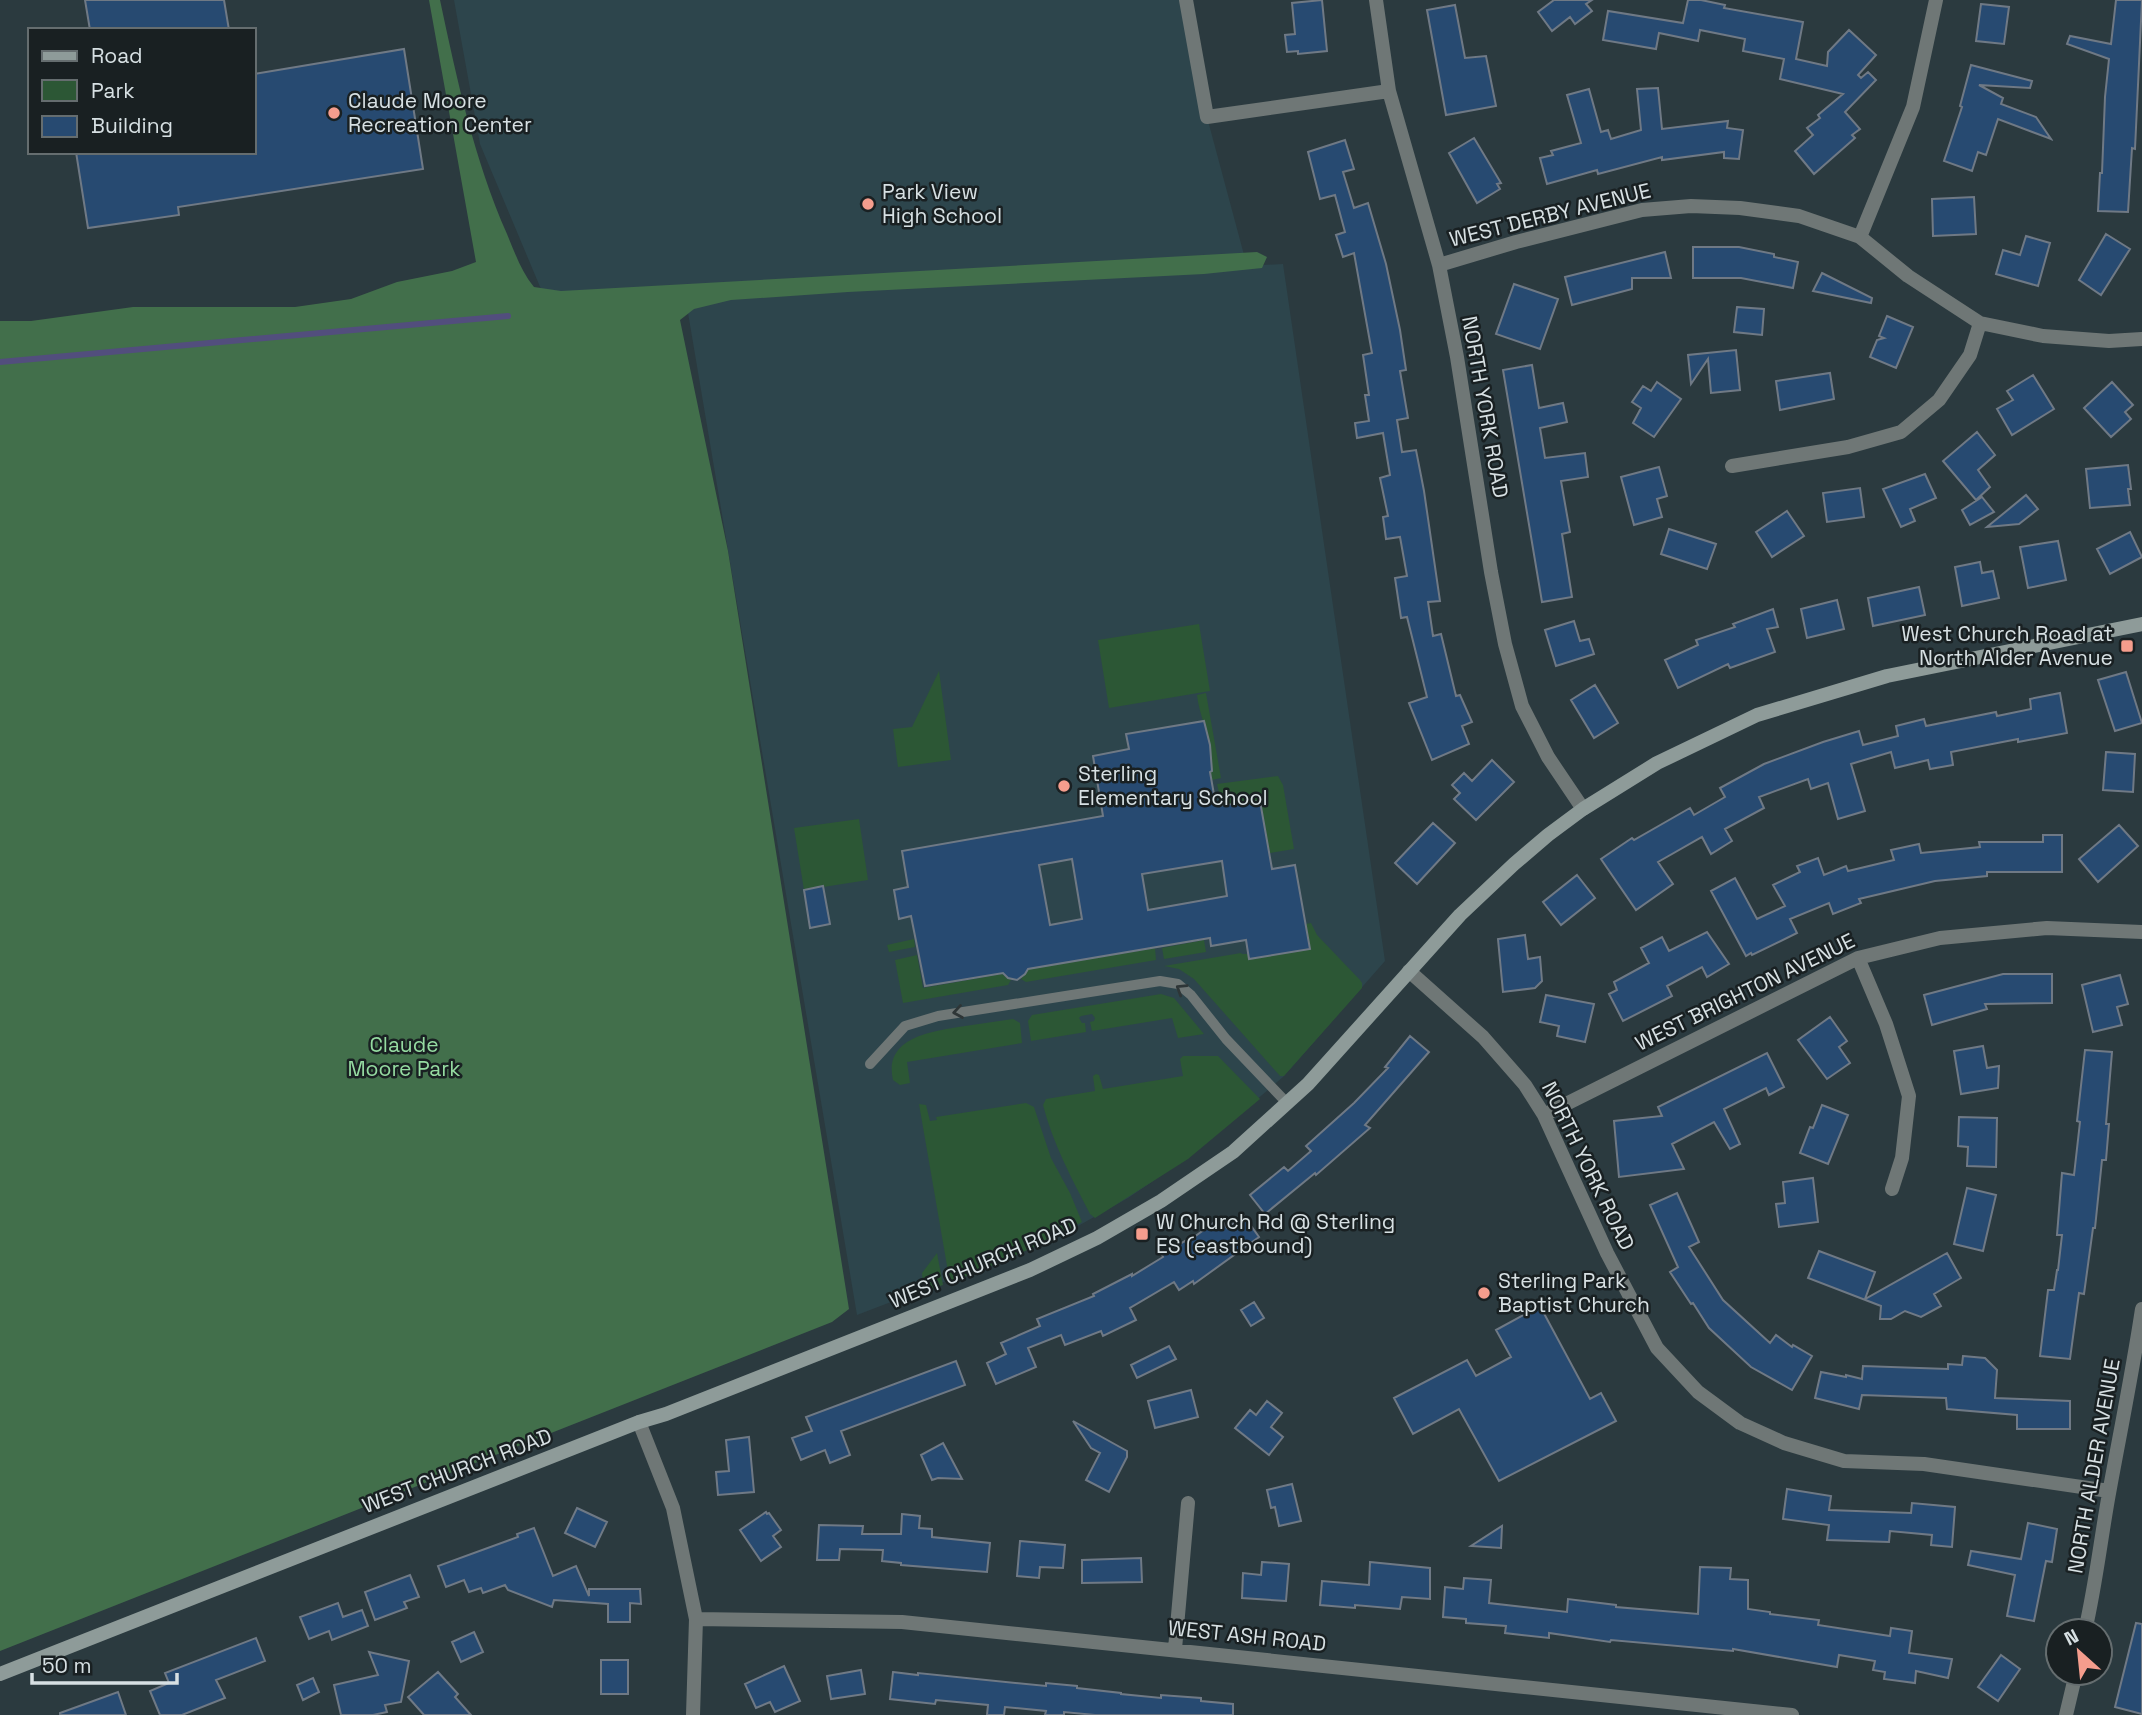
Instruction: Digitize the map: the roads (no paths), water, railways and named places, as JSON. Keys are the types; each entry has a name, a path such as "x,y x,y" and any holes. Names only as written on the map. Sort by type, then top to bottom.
{"main road":[{"name":"WEST CHURCH ROAD","path":"0,1674 1030,1270 1097,1238 1161,1201 1233,1152 1308,1084 1460,915 1514,864 1583,809 1657,763 1757,715 1886,676 2142,624"}],"street":[{"path":"1186,0 1207,117 1389,91"},
{"name":"NORTH YORK ROAD","path":"1376,0 1389,91 1439,265 1505,644 1522,706 1548,757 1583,809"},
{"path":"1860,236 1913,107 1932,1"},
{"name":"WEST DERBY AVENUE","path":"1439,265 1642,210 1691,206 1740,208 1799,216 1860,236 1908,276 1980,323 2043,336 2109,341 2142,339"},
{"path":"1731,466 1847,447 1901,432 1939,400 1970,355 1980,323"},
{"name":"WEST BRIGHTON AVENUE","path":"1544,1115 1858,958 1940,938 2047,928 2142,932"},
{"path":"1858,958 1886,1024 1909,1096 1902,1158 1892,1189"},
{"name":"NORTH YORK ROAD","path":"1409,971 1483,1037 1525,1085 1544,1115 1607,1253 1657,1348 1698,1392 1740,1423 1784,1443 1844,1461 1924,1464 2109,1491"},
{"name":"NORTH ALDER AVENUE","path":"2088,1617 2109,1491 2132,1380 2142,1309"},
{"path":"639,1422 673,1508 696,1619 694,1715"},
{"path":"1175,1649 1188,1503"},
{"name":"WEST ASH ROAD","path":"696,1619 902,1622 1792,1715"},
{"path":"2066,1715 2073,1687"}],"lane":[{"path":"870,1064 905,1026 938,1016 1160,981 1178,984 1191,995 1226,1039 1287,1103"}],"waterway":[{"path":"0,362 508,316"}],"place":[{"name":"Claude Moore Recreation Center","path":"334,113"},
{"name":"Park View High School","path":"868,204"},
{"name":"West Church Road at North Alder Avenue","path":"2127,646"},
{"name":"Sterling Elementary School","path":"1064,786"},
{"name":"W Church Rd @ Sterling ES (eastbound)","path":"1142,1234"},
{"name":"Sterling Park Baptist Church","path":"1484,1293"}],"park label":[{"name":"Claude Moore Park","path":"404,1057"}]}
